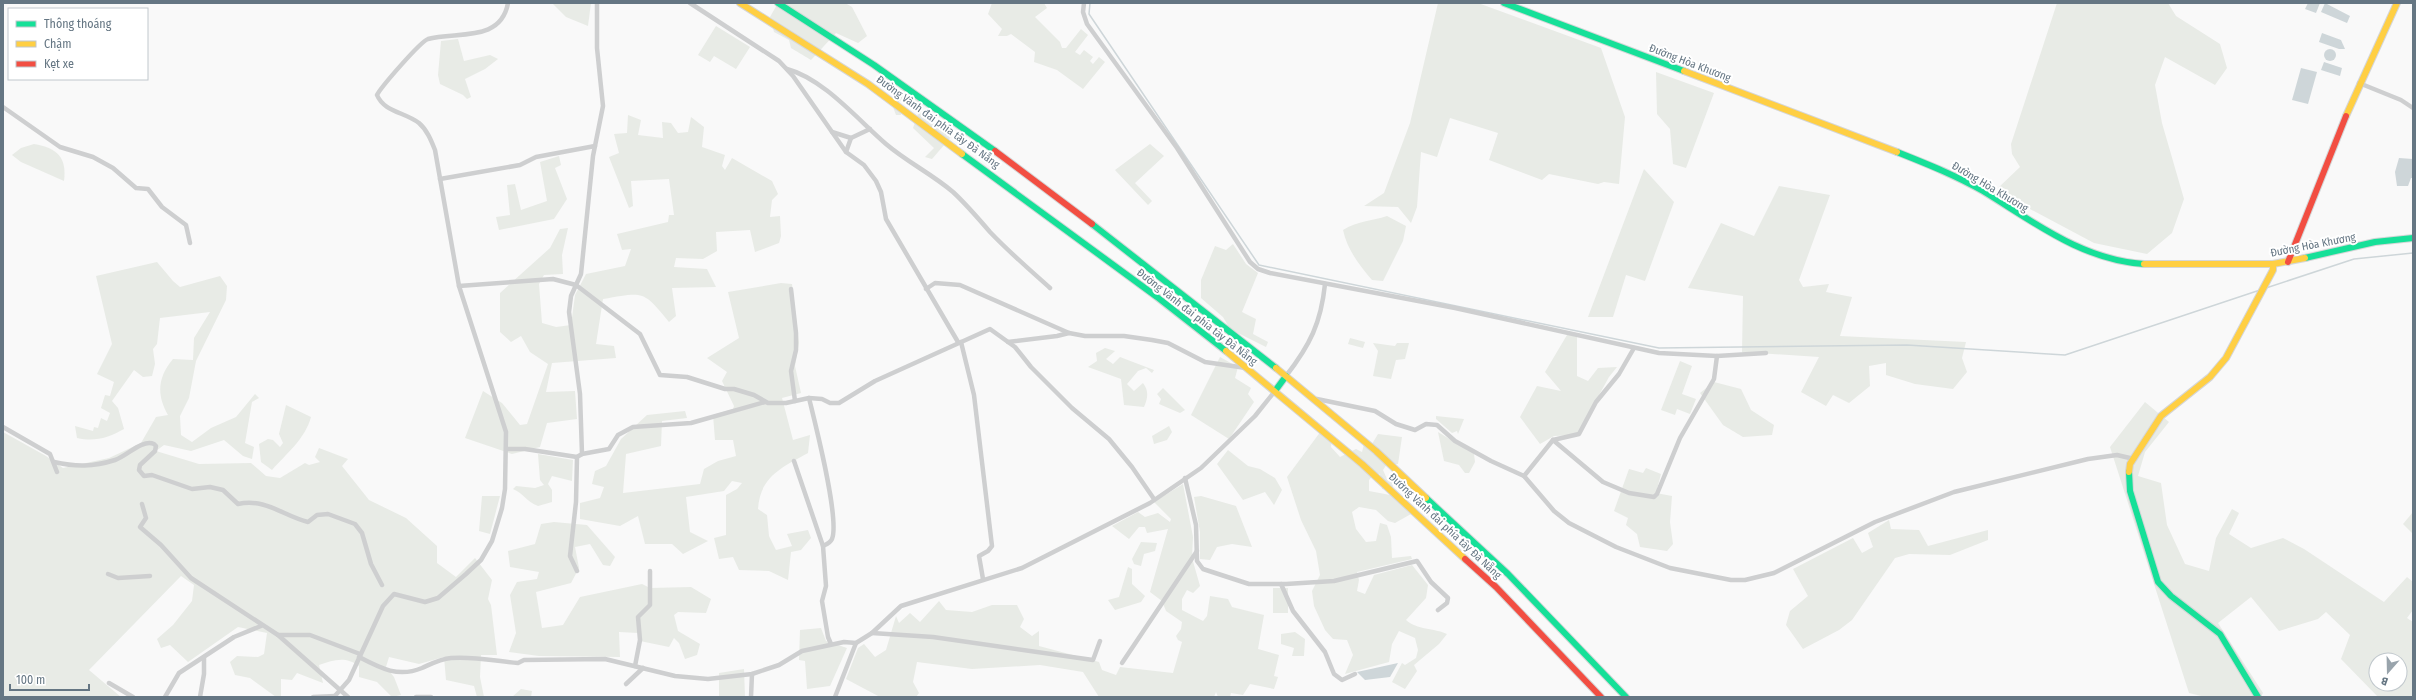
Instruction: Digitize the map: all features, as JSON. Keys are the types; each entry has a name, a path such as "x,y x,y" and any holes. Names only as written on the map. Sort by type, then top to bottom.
{"main road":[{"name":"Đường Vành đai phía tây Đà Nẵng","path":"740,3 868,84 1132,278 1248,368 1362,464 1496,587 1601,697"},
{"name":"Đường Vành đai phía tây Đà Nẵng","path":"778,3 874,65 984,143 1163,278 1314,398 1376,451 1508,574 1626,697"},
{"name":"Đường Hòa Khương","path":"1504,3 1941,169 1982,191 2064,242 2083,251 2108,259 2136,264 2167,266 2273,264 2288,262 2375,242 2413,238"},
{"path":"2288,262 2359,83 2397,3"},
{"path":"2258,697 2220,634 2171,596 2158,582 2130,491 2128,476 2134,459 2161,416 2210,377 2226,358 2273,270 2273,264"},
{"path":"1275,391 1286,376"}],"street":[{"path":"314,697 335,696 349,680 359,655 383,606 394,594 425,602 438,598 481,560 492,541 502,508 507,449 506,432 459,286 434,150 429,135 419,123 402,112 388,108 380,102 377,95 382,86 392,79 412,52 427,39 467,35 494,27 504,16 508,3"},
{"path":"577,572 570,556 579,456 580,394 569,312 571,296 581,274 595,146 603,106 597,48 596,3"},
{"path":"690,3 779,61 787,69 846,152 864,165 876,181 881,192 886,219 926,289 959,342 974,395 992,546 979,556 983,580"},
{"path":"1084,3 1083,12 1087,24 1177,148 1250,262 1258,269 1270,273 1325,284 1455,308 1665,354 1717,356 1766,353"},
{"path":"787,69 799,72 819,86 845,106 905,160 928,172 953,192 990,232 1050,288"},
{"path":"2359,83 2401,100 2413,108"},
{"path":"3,107 60,147 93,157 113,168 136,188 148,189 162,207 186,225 190,243"},
{"path":"832,132 851,138 870,130"},
{"path":"846,152 851,138"},
{"path":"440,179 520,165 536,157 595,146"},
{"path":"459,286 553,279 576,285 640,334 660,375 687,377 725,389 734,389 765,402"},
{"path":"926,289 935,283 960,285 1069,332 1085,336 1124,336 1168,343 1205,362 1248,368"},
{"path":"1286,376 1307,348 1323,309 1325,284"},
{"path":"791,289 796,334 796,350 791,371 795,401"},
{"path":"507,449 526,449 579,456 609,449 618,436 633,427 691,422 765,402 786,403 809,398 822,399 830,403 839,404 875,381 990,328 1008,342 1072,408 1109,438 1132,467 1154,499"},
{"path":"1008,342 1069,332"},
{"path":"1524,476 1553,440 1579,434 1596,402 1619,374 1634,348"},
{"path":"1553,440 1603,482 1622,491 1654,497 1659,490 1680,438 1714,379 1717,356"},
{"path":"278,635 310,635 359,655 386,670 399,673 412,671 453,658 518,663 524,660 605,659 675,676 708,680 752,674 779,665 802,651 832,644 856,643 872,632 901,606 1022,568 1150,504 1154,499 1201,468 1255,416 1275,391"},
{"path":"809,398 817,421 817,434 833,512 832,538 829,543 823,546"},
{"path":"1314,398 1375,411 1396,424 1415,430 1426,424 1437,425 1455,441 1491,461 1524,476 1554,511 1569,523 1616,547 1670,568 1731,580 1745,580 1774,573 1874,522 1954,492 2088,459 2117,455 2134,459"},
{"path":"3,427 50,454 57,472"},
{"path":"54,462 75,467 95,464 116,459 145,443 154,444 156,449 155,451 140,465 139,470 144,476 152,475 192,490 210,487 223,490 238,504 251,501 259,503 297,520 308,522 317,515 328,514 355,524 362,533 371,564 382,585"},
{"path":"794,461 823,546 826,586 822,601 828,637 832,644"},
{"path":"1185,478 1196,525 1197,561 1203,569 1249,584 1281,584 1334,581 1417,561 1431,582 1448,598 1447,603 1438,610"},
{"path":"142,504 146,518 140,527 161,545 191,578 261,626 278,635 348,697"},
{"path":"1122,663 1196,551"},
{"path":"634,666 640,640 638,617 650,605 650,571"},
{"path":"108,574 118,578 150,576"},
{"path":"1281,584 1293,611 1324,652 1334,674 1339,679 1344,680 1355,674"},
{"path":"165,697 179,673 234,637 261,626"},
{"path":"872,632 933,637 1093,660 1100,641"},
{"path":"835,697 856,643"},
{"path":"200,697 204,674 204,658"},
{"path":"626,684 643,668"},
{"path":"751,697 752,674"},
{"path":"109,683 133,697"},
{"path":"416,697 431,697"}],"shaded area":[{"path":"552,3 591,3 588,26 566,17"},
{"path":"778,3 845,3 852,7 867,36 858,43 836,33 811,60 791,48 789,40 774,32 770,17"},
{"path":"992,3 1044,3 1047,8 1035,17 1060,42 1062,48 1066,48 1081,29 1088,35 1075,52 1080,55 1084,50 1093,57 1090,61 1093,64 1099,57 1105,62 1083,89 1057,70 1034,62 1035,52 1011,34 1007,36 998,36 1002,29 988,14"},
{"path":"1438,3 1478,3 1601,48 1625,117 1619,184 1604,182 1598,184 1549,174 1542,180 1489,160 1498,133 1450,118 1437,157 1421,152 1417,207 1411,223 1398,207 1364,206 1384,193 1410,123"},
{"path":"2057,3 2168,3 2176,16 2220,44 2227,68 2215,85 2165,57 2155,85 2162,123 2184,199 2172,233 2147,254 2094,243 2030,209 1998,188 2020,167 2012,154 2011,144"},
{"path":"2308,3 2320,3 2316,13 2305,9"},
{"path":"2325,3 2350,16 2347,23 2321,12"},
{"path":"716,26 750,47 736,69 714,56 710,62 698,55"},
{"path":"2322,33 2341,40 2345,49 2339,49 2319,42"},
{"path":"458,39 464,61 490,55 498,59 485,69 465,79 471,97 467,99 463,95 440,84 438,75 441,41"},
{"path":"2330,49 2334,51 2336,55 2334,59 2330,61 2326,59 2324,55 2326,51"},
{"path":"2324,62 2342,68 2340,76 2321,70"},
{"path":"2301,68 2317,72 2308,104 2292,100"},
{"path":"1656,72 1714,93 1686,168 1673,164 1670,129 1657,114"},
{"path":"905,85 923,98 923,114 951,137 932,159 925,157 934,148 913,128 918,114 903,99 899,101 901,115 896,115 890,99"},
{"path":"628,115 641,120 638,135 663,138 662,122 671,123 678,133 688,132 691,117 704,127 702,147 725,155 722,166 725,170 732,158 772,181 778,194 772,200 770,217 780,216 781,236 779,243 755,252 750,230 716,232 717,251 703,259 676,258 674,267 707,269 716,287 672,288 676,316 669,322 648,299 642,296 627,295 603,299 596,344 614,346 616,358 552,363 546,392 575,391 577,419 547,423 540,447 512,454 465,438 483,391 502,403 520,425 527,424 548,364 530,352 521,336 511,342 500,332 500,293 550,248 560,229 568,228 562,255 563,274 544,275 539,284 542,323 556,327 571,325 575,295 586,274 625,266 631,249 622,250 617,234 668,222 669,215 674,215 669,179 631,181 633,206 629,208 609,157 619,153 614,134 627,133"},
{"path":"34,144 49,148 59,155 64,166 64,181 21,162 12,155 21,148"},
{"path":"1150,144 1164,156 1135,183 1152,201 1148,205 1115,170"},
{"path":"559,156 561,165 555,168 567,199 554,219 499,230 496,217 510,215 507,185 515,184 521,210 547,201 540,162"},
{"path":"2399,158 2413,159 2413,178 2411,178 2408,186 2397,186 2395,172"},
{"path":"1644,169 1674,202 1645,281 1626,275 1613,317 1588,317"},
{"path":"1779,186 1830,195 1799,280 1803,287 1829,284 1826,292 1852,297 1840,336 1966,342 1962,358 1967,372 1953,389 1915,384 1886,375 1886,363 1869,366 1870,386 1849,403 1833,395 1826,406 1801,392 1819,357 1742,352 1743,296 1688,288 1721,223 1754,236"},
{"path":"1387,216 1406,226 1403,241 1383,281 1372,280 1347,244 1343,230 1359,223"},
{"path":"1233,244 1246,264 1258,273 1242,312 1256,319 1253,334 1268,342 1266,347 1230,329 1223,317 1201,298 1201,280 1215,246 1226,250"},
{"path":"157,262 180,287 220,276 227,286 226,300 196,361 189,398 180,416 181,435 192,442 211,428 236,417 255,394 259,398 252,402 245,443 254,447 252,459 243,456 224,440 191,451 164,445 156,451 199,464 251,463 266,476 280,478 305,463 309,465 320,462 315,457 319,448 348,459 342,466 369,500 406,518 437,546 437,563 456,577 475,558 492,580 488,599 491,605 497,655 481,655 480,677 484,697 477,697 474,686 446,680 444,657 419,664 389,657 386,667 394,677 401,695 392,697 377,682 359,677 359,666 349,661 339,660 319,665 323,683 297,673 292,680 281,679 281,697 276,697 250,678 235,675 230,662 237,656 258,657 264,654 267,633 238,627 188,662 170,645 161,648 157,639 173,625 192,601 194,585 181,576 89,670 121,697 3,697 3,432 46,456 63,468 109,458 141,443 156,417 168,415 160,393 160,386 164,372 173,359 193,360 194,338 210,312 160,318 157,344 153,349 155,364 152,376 143,377 134,370 112,401 118,408 124,429 112,435 96,439 90,440 77,438 75,426 93,431 94,427 98,428 101,418 107,421 110,413 101,408 105,395 110,396 114,382 97,374 112,344 96,276"},
{"path":"781,283 792,284 799,343 795,366 801,393 782,398 793,440 810,435 808,453 782,468 768,480 763,488 758,509 767,515 769,536 776,550 792,546 787,534 808,530 811,538 801,550 791,552 788,580 769,571 739,570 733,557 719,559 714,538 726,535 726,495 737,489 742,483 732,481 724,491 686,497 690,532 708,541 683,554 672,544 645,544 638,516 620,526 580,519 580,503 600,498 604,487 592,484 595,471 606,466 621,439 647,415 685,411 687,418 662,421 661,446 626,454 623,493 700,484 704,469 718,461 736,456 733,440 715,440 713,415 733,409 734,406 722,381 727,372 707,358 739,338 728,292"},
{"path":"1567,335 1577,335 1577,376 1588,381 1598,368 1617,367 1609,377 1577,435 1554,436 1540,444 1520,417 1537,386 1561,391 1545,372"},
{"path":"1350,338 1365,342 1363,348 1348,344"},
{"path":"1373,343 1395,346 1397,343 1409,343 1405,359 1396,360 1391,379 1373,376 1378,351"},
{"path":"1105,348 1115,351 1106,359 1113,364 1120,357 1154,370 1152,373 1146,368 1138,371 1127,384 1134,391 1143,383 1147,395 1144,407 1124,405 1121,379 1088,367 1097,361 1096,353"},
{"path":"1220,357 1238,367 1235,378 1251,388 1248,394 1254,402 1229,439 1191,415"},
{"path":"1680,361 1692,366 1682,394 1696,399 1690,414 1677,409 1675,415 1661,410"},
{"path":"1714,382 1741,389 1751,410 1774,425 1772,435 1743,437 1723,425 1700,393"},
{"path":"1163,388 1185,410 1180,413 1159,404 1161,399 1157,394"},
{"path":"2145,402 2169,422 2145,452 2138,476 2161,483 2167,525 2185,564 2209,571 2216,538 2232,509 2239,513 2229,534 2251,548 2283,538 2304,549 2384,602 2407,577 2413,582 2413,610 2407,618 2413,622 2413,697 2378,697 2373,692 2408,692 2408,652 2368,652 2368,687 2341,659 2350,635 2326,612 2318,619 2279,631 2251,597 2218,623 2263,693 2261,697 2205,697 2189,693 2110,447"},
{"path":"286,405 311,417 300,439 272,470 261,462 259,444 268,439 273,440 280,447 283,443 279,434"},
{"path":"1436,416 1464,419 1458,434 1457,431 1452,433 1436,419"},
{"path":"1169,426 1172,432 1167,440 1154,444 1152,436"},
{"path":"1321,431 1332,439 1331,447 1340,457 1356,449 1362,452 1365,440 1372,444 1378,434 1402,437 1398,464 1387,464 1383,470 1387,479 1395,482 1391,490 1382,489 1380,474 1375,473 1369,480 1369,491 1406,498 1411,514 1395,523 1388,521 1376,510 1359,507 1352,512 1356,529 1366,542 1376,541 1380,523 1387,525 1391,537 1392,558 1411,556 1412,559 1357,572 1359,580 1357,591 1365,594 1374,575 1412,565 1428,585 1426,598 1406,620 1415,626 1447,634 1439,644 1414,665 1417,671 1405,689 1392,682 1402,663 1405,665 1416,658 1418,650 1415,638 1399,631 1392,644 1389,662 1345,674 1353,655 1347,640 1333,639 1325,630 1314,606 1312,591 1320,575 1316,551 1301,520 1287,477"},
{"path":"1438,432 1474,454 1475,462 1469,473 1465,473 1459,465 1444,461"},
{"path":"1228,450 1248,466 1260,469 1275,478 1282,490 1274,505 1265,492 1243,500 1217,464"},
{"path":"538,454 573,460 572,481 552,476 548,484 552,490 552,502 538,506 513,489 516,486 535,488 544,485 540,480"},
{"path":"1646,468 1661,474 1656,493 1672,496 1670,522 1673,544 1667,551 1640,547 1637,534 1626,525 1628,518 1614,511 1629,469 1643,473"},
{"path":"1183,484 1193,537 1192,558 1200,586 1193,593 1187,590 1182,599 1182,610 1203,621 1207,616 1210,596 1228,599 1232,607 1264,615 1258,649 1279,655 1274,676 1278,677 1274,689 1250,684 1243,695 1231,693 1230,697 1218,697 1216,692 1214,697 1099,697 1083,672 1040,665 972,669 917,662 913,682 919,693 916,697 880,697 846,679 858,648 864,644 875,657 886,650 896,616 899,623 910,613 920,622 939,601 946,610 972,612 992,605 1017,605 1024,619 1020,627 1032,636 1039,631 1039,646 1099,662 1102,670 1116,675 1120,667 1173,673 1182,642 1178,640 1176,636 1181,629 1182,622 1166,611 1162,601 1150,592 1168,529 1147,533 1145,527 1139,527 1129,539 1112,526 1138,512 1145,517 1158,513 1170,522 1171,519 1154,502"},
{"path":"482,496 500,496 490,534 479,531"},
{"path":"1201,496 1236,506 1252,547 1232,544 1217,547 1210,560 1200,559 1200,532 1194,497"},
{"path":"2413,512 2413,534 2403,524"},
{"path":"1889,520 1891,529 1919,530 1928,546 1988,530 1988,540 1950,555 1909,554 1895,558 1852,620 1839,630 1803,649 1786,625 1790,611 1808,596 1793,569 1853,538 1862,553 1873,547 1868,533"},
{"path":"554,522 587,525 615,557 610,566 603,565 590,544 575,547 579,568 571,583 536,592 542,628 563,625 580,597 642,584 650,588 691,587 711,599 706,613 678,612 674,615 678,631 700,644 697,655 685,659 679,643 674,638 669,647 640,641 638,633 619,632 620,657 539,656 509,652 516,633 510,595 517,582 537,579 539,572 510,567 508,551 535,544 541,524"},
{"path":"1141,542 1157,543 1155,551 1144,554 1141,566 1134,564 1132,559"},
{"path":"1128,567 1132,569 1132,584 1145,596 1141,602 1115,610 1108,600 1119,597"},
{"path":"1273,588 1288,588 1288,613 1273,613"},
{"path":"821,628 826,641 847,648 830,686 807,689 805,661 799,660 800,630"},
{"path":"1295,632 1305,639 1304,656 1292,656 1294,648 1281,644 1281,634"},
{"path":"1398,663 1390,677 1365,680 1357,672"},
{"path":"744,669 745,697 719,697 719,673"},
{"path":"521,689 532,691 531,697 512,697"}],"waterway":[{"path":"1090,3 1089,14 1259,265 1659,348 1907,345 2065,355 2260,290"},
{"path":"2266,288 2354,259 2413,253"}],"traffic: fast":[{"path":"778,3 874,65 995,151"},
{"path":"1504,3 1684,71"},
{"path":"1897,152 1941,170 1972,185 2059,238 2100,255 2121,261 2144,264"},
{"path":"962,154 1157,297 1226,351"},
{"path":"1092,224 1276,368"},
{"path":"2305,258 2375,242 2413,238"},
{"path":"1275,391 1286,376"},
{"path":"2129,472 2130,491 2158,582 2171,596 2220,634 2258,697"},
{"path":"1426,498 1508,574 1626,697"}],"traffic: slow":[{"path":"740,3 868,84 962,154"},
{"path":"2346,116 2397,3"},
{"path":"1684,71 1897,152"},
{"path":"2144,264 2273,264 2305,258"},
{"path":"2129,472 2130,464 2161,416 2210,377 2226,358 2273,270 2273,264"},
{"path":"1226,351 1362,464 1465,559"},
{"path":"1276,368 1376,451 1426,498"}],"traffic: jam":[{"path":"2288,262 2346,116"},
{"path":"995,151 1092,224"},
{"path":"1465,559 1496,587 1601,697"}]}
